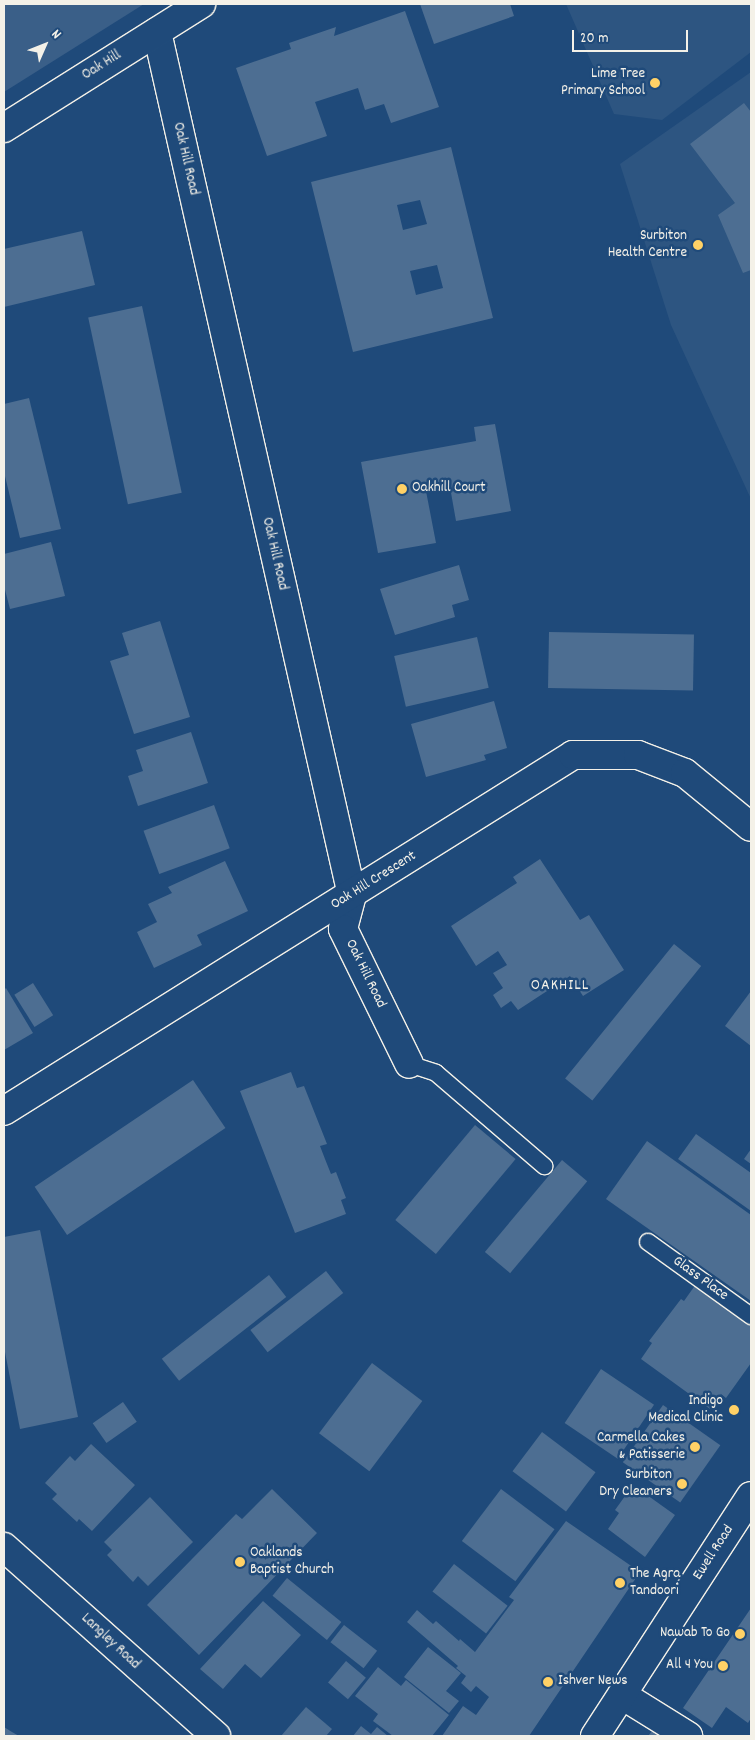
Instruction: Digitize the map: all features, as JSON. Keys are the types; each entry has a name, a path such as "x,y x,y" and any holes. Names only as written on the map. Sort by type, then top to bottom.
{"street":[{"name":"Oak Hill","path":"4,128 201,4"},
{"name":"Oak Hill Road","path":"157,32 352,895 343,929 410,1064"},
{"name":"Oak Hill Crescent","path":"4,1111 573,755 638,755 685,773 751,827"},
{"name":"Ewell Road","path":"595,1736 751,1496"},
{"name":"Langley Road","path":"4,1548 216,1736"},
{"path":"622,1695 688,1736"}],"lane":[{"path":"410,1064 436,1073 544,1166"},
{"name":"Glass Place","path":"648,1242 751,1316"}],"shaded area":[{"path":"4,4 144,4 4,92"},
{"name":"Lime Tree Primary School","path":"566,4 751,4 751,52 662,120 614,114"},
{"name":"Surbiton Health Centre","path":"751,72 751,499 671,325 620,164"}],"building":[{"path":"420,4 510,4 514,16 434,44"},
{"path":"405,11 439,107 391,123 384,104 365,110 358,88 315,102 327,136 267,156 236,68 291,49 289,43 336,27 334,36"},
{"path":"744,103 751,112 751,270 743,273 718,215 735,203 690,144"},
{"path":"451,147 493,318 353,352 311,182","holes":["420,200 427,224 403,230 397,205","437,265 443,288 416,295 410,271"]},
{"path":"82,231 95,285 4,307 4,249"},
{"path":"142,306 182,493 128,504 88,317"},
{"path":"29,398 61,529 20,538 4,472 4,404"},
{"name":"Oakhill Court","path":"495,424 511,511 456,521 450,487 426,491 436,543 378,553 361,462 476,441 474,427"},
{"path":"51,542 65,596 10,609 4,586 4,554"},
{"path":"459,565 469,600 452,605 455,617 395,635 380,589"},
{"path":"160,621 190,717 134,734 110,661 129,655 122,633"},
{"path":"549,632 694,635 693,691 548,688"},
{"path":"477,637 489,688 406,707 394,656"},
{"path":"494,701 507,748 484,755 486,760 426,777 411,724"},
{"path":"191,732 208,783 138,806 128,776 143,771 136,750"},
{"path":"214,805 230,848 159,874 144,831"},
{"path":"540,859 580,920 589,915 624,970 583,996 570,976 518,1010 511,1001 501,1008 493,995 503,988 493,973 507,965 498,951 476,966 451,926 517,883 513,877"},
{"path":"225,861 248,911 197,935 202,945 154,968 137,932 157,922 148,904 172,893 168,887"},
{"path":"674,944 701,966 592,1100 565,1078"},
{"path":"33,983 53,1015 34,1027 14,995"},
{"path":"6,988 33,1033 4,1050 4,990"},
{"path":"751,991 751,1046 725,1026"},
{"path":"291,1072 297,1088 304,1086 327,1144 320,1146 331,1174 336,1172 346,1198 341,1200 346,1214 295,1233 240,1091"},
{"path":"193,1080 225,1128 67,1235 35,1187"},
{"path":"475,1125 516,1159 436,1254 395,1220"},
{"path":"696,1134 751,1173 751,1211 678,1159"},
{"path":"647,1141 751,1215 751,1301 606,1199"},
{"path":"751,1149 751,1164 744,1159"},
{"path":"562,1160 587,1181 510,1273 485,1252"},
{"path":"40,1230 78,1417 20,1429 4,1347 4,1237"},
{"path":"326,1271 343,1293 268,1352 250,1330"},
{"path":"269,1275 286,1297 179,1381 162,1359"},
{"path":"696,1284 751,1326 751,1363 726,1398 721,1394 710,1409 641,1359 652,1343 649,1341 681,1299 684,1301"},
{"path":"372,1363 422,1401 369,1471 319,1433"},
{"path":"601,1369 654,1405 618,1459 565,1423"},
{"path":"123,1402 137,1422 106,1443 93,1423"},
{"path":"663,1405 720,1445 680,1502 623,1462"},
{"path":"542,1432 596,1472 566,1511 513,1471"},
{"path":"91,1444 135,1485 92,1531 79,1519 77,1522 52,1499 57,1494 45,1483 70,1456 75,1461"},
{"path":"633,1485 675,1515 645,1557 608,1529 619,1513 615,1510"},
{"name":"Oaklands Baptist Church","path":"272,1489 317,1533 199,1655 147,1605 236,1514 242,1519"},
{"path":"501,1489 555,1529 515,1581 462,1541"},
{"path":"150,1497 193,1542 148,1586 138,1576 133,1582 107,1555 112,1550 104,1542"},
{"path":"566,1521 640,1572 529,1736 442,1736 463,1706 476,1715 489,1697 476,1686 471,1692 461,1683 466,1676 456,1668 458,1666 407,1622 417,1610 433,1624 436,1621 475,1652 514,1600 509,1597"},
{"path":"454,1564 508,1606 486,1633 432,1592"},
{"path":"287,1578 341,1622 327,1640 273,1596"},
{"path":"263,1601 301,1635 261,1678 245,1664 223,1689 200,1669"},
{"path":"751,1608 751,1718 748,1723 726,1707 712,1728 683,1708"},
{"path":"344,1625 377,1651 364,1668 330,1642"},
{"path":"428,1647 461,1673 446,1691 459,1701 449,1713 404,1677"},
{"path":"346,1661 366,1678 348,1699 328,1682"},
{"path":"378,1667 401,1686 406,1680 449,1715 432,1736 393,1736 373,1721 378,1714 355,1696"},
{"path":"306,1707 332,1729 326,1736 281,1736"},
{"path":"361,1726 371,1734 377,1727 388,1736 353,1736"},
{"path":"4,1727 12,1732 19,1736 4,1736"},
{"path":"653,1730 663,1736 648,1736"}],"place":[{"name":"Lime Tree Primary School","path":"655,83"},
{"name":"Surbiton Health Centre","path":"698,245"},
{"name":"Oakhill Court","path":"402,489"},
{"name":"Indigo Medical Clinic","path":"734,1410"},
{"name":"Carmella Cakes & Patisserie","path":"695,1447"},
{"name":"Surbiton Dry Cleaners","path":"682,1484"},
{"name":"Oaklands Baptist Church","path":"240,1562"},
{"name":"The Agra Tandoori","path":"620,1583"},
{"name":"Nawab To Go","path":"740,1634"},
{"name":"All 4 You","path":"723,1666"},
{"name":"Ishver News","path":"548,1682"}],"district":[{"name":"OAKHILL","path":"560,986"}]}
